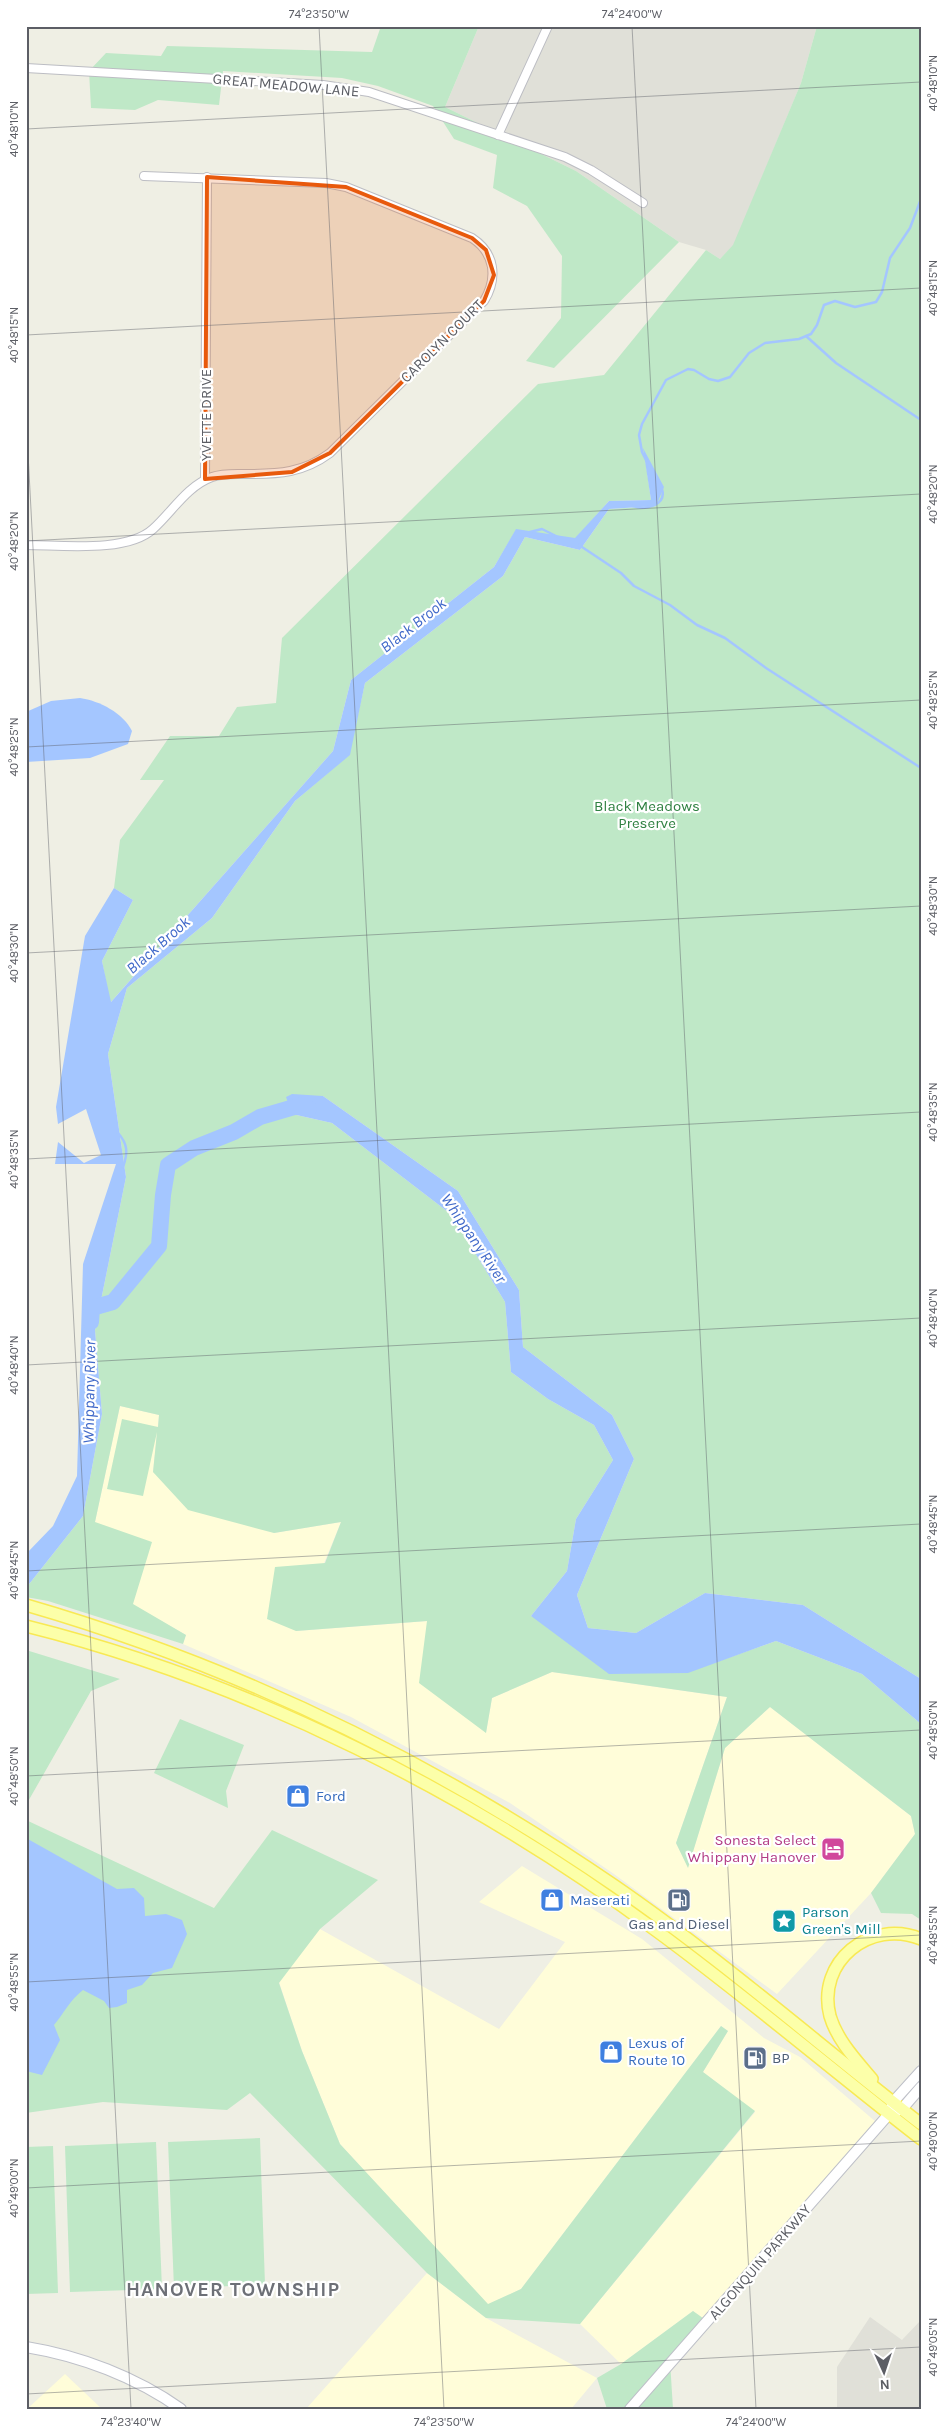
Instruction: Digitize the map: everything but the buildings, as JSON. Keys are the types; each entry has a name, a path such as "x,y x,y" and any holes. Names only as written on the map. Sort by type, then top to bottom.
{"main road":[{"path":"26,1606 81,1621 154,1646 279,1696 352,1730 486,1804 586,1867 672,1927 921,2124"},
{"path":"26,1626 112,1650 254,1703 339,1740 443,1794 561,1864 659,1932 921,2140"},
{"path":"893,2103 856,2059 833,2024 828,2002 830,1979 838,1963 846,1953 866,1939 889,1933 901,1933 921,1939"}],"street":[{"path":"498,135 548,26"},
{"name":"GREAT MEADOW LANE","path":"26,68 348,88 369,92 576,162 643,203"},
{"name":"CAROLYN COURT","path":"144,176 313,182 346,187 472,238 486,250 491,259 494,275 492,285 484,301 330,453 318,462 292,472 278,474 225,474 206,480"},
{"name":"YVETTE DRIVE","path":"26,545 129,543 153,529 192,488 206,480 207,177"},
{"name":"ALGONQUIN PARKWAY","path":"630,2409 889,2114 893,2103 921,2071"},
{"name":"ALGONQUIN PARKWAY","path":"893,2103 921,2087"},
{"path":"26,2347 61,2354 105,2369 152,2390 181,2409"}],"highlighted area":[{"path":"207,177 346,187 472,238 486,250 494,275 484,301 330,453 292,472 205,479"}],"shaded area":[{"path":"479,26 817,26 801,83 734,245 720,259 706,250 679,242 576,171 445,107"},
{"path":"120,1406 159,1415 153,1472 274,1533 341,1522 296,1631 428,1621 486,1733 492,1698 552,1672 727,1697 676,1843 688,1867 725,1748 770,1707 911,1816 915,1834 871,1893 777,1994 614,1874 510,1803 351,1717 183,1644 186,1635 133,1605 95,1522"},
{"path":"522,1866 642,1939 764,2038 800,2057 876,2122 707,2321 693,2311 621,2364 580,2324 755,2112 703,2072 728,2031 721,2026 521,2289 488,2305 340,2144 302,2051 279,1982 320,1929 499,2029 565,1942 479,1902"},
{"path":"427,2273 486,2318 597,2378 571,2409 306,2409"},
{"path":"870,2317 902,2340 921,2320 921,2409 837,2409 837,2367"},
{"path":"65,2374 102,2409 27,2409"}],"green space":[{"path":"381,26 479,26 445,107 576,171 679,242 554,368 526,361 561,318 562,256 527,206 493,188 497,155 454,139 433,106 378,86 342,78 223,71 219,105 158,100 135,110 91,108 89,71 106,53 161,56 167,46 372,52"},
{"name":"Black Meadows Preserve","path":"817,26 921,26 921,1679 803,1605 705,1593 636,1633 588,1628 577,1595 634,1459 612,1415 523,1347 519,1290 458,1191 323,1096 292,1114 332,1123 452,1215 505,1302 511,1372 548,1399 594,1425 613,1460 576,1519 567,1571 531,1616 688,1672 776,1641 862,1674 921,1724 921,1920 912,1914 881,1913 871,1893 915,1834 911,1816 770,1707 725,1748 688,1868 676,1843 727,1697 552,1672 492,1698 486,1733 419,1683 427,1621 296,1631 267,1619 275,1567 325,1563 341,1522 274,1533 188,1510 153,1472 157,1432 143,1496 107,1489 122,1419 158,1427 159,1415 120,1406 95,1522 152,1542 133,1604 186,1635 183,1644 48,1601 26,1597 26,1588 83,1516 102,1414 95,1330 126,1177 108,1054 127,988 212,918 295,801 349,755 365,683 503,576 525,537 580,550 609,509 656,506 644,450 651,500 609,501 575,539 516,530 494,567 351,680 333,751 110,1003 102,961 133,900 114,888 120,840 164,780 140,780 170,736 219,736 237,707 276,703 282,638 538,384 604,375 706,250 720,259 733,245 801,83"},
{"path":"26,1650 120,1679 91,1691 26,1805"},
{"path":"180,1719 244,1745 226,1791 228,1808 154,1773"},
{"path":"26,1820 214,1908 272,1830 378,1880 320,1929 279,1983 302,2051 340,2144 488,2304 521,2289 721,2026 728,2031 703,2072 755,2111 580,2324 486,2318 427,2273 250,2093 227,2110 103,2102 26,2113"},
{"path":"260,2138 265,2285 174,2288 168,2142"},
{"path":"156,2142 162,2289 70,2292 65,2146"},
{"path":"53,2146 58,2293 26,2294 26,2147"},
{"path":"693,2311 707,2321 670,2361 673,2409 607,2409 597,2378 621,2364"}],"water":[{"path":"643,448 664,487 656,506 609,509 580,550 525,537 503,576 365,683 350,755 295,801 212,918 127,988 108,1054 126,1177 95,1330 102,1414 83,1516 26,1588 26,1554 53,1526 77,1476 83,1264 116,1164 55,1164 58,1142 84,1163 101,1155 86,1109 58,1124 56,1107 85,936 114,888 133,900 102,961 111,1002 333,751 351,680 494,567 516,529 575,538 609,501 651,500"},
{"path":"80,698 103,705 117,713 132,731 128,744 90,758 26,762 26,712 51,701"},
{"path":"292,1094 323,1096 458,1191 519,1290 523,1347 612,1415 634,1459 577,1595 588,1628 636,1633 705,1593 803,1605 921,1679 921,1724 862,1674 776,1641 688,1673 609,1674 531,1616 567,1571 576,1519 613,1460 594,1425 548,1399 511,1372 505,1302 452,1215 332,1123 292,1114 286,1097"},
{"path":"26,1838 117,1889 134,1888 144,1898 145,1916 166,1914 182,1920 187,1934 172,1968 153,1973 142,1985 127,1990 127,2003 109,2008 104,2001 83,1990 78,1994 54,2025 60,2040 42,2075 26,2071"}],"waterway":[{"name":"Black Brook","path":"646,460 642,452 639,435 642,424 666,380 688,369 718,381 730,377 749,353 765,343 799,339 811,334 817,325 824,305 835,301 855,307 876,302 882,292 890,258 910,228 921,199"},
{"path":"806,336 836,363 921,420"},
{"name":"Black Brook","path":"633,506 649,507 658,503 663,495 662,489"},
{"name":"Black Brook","path":"526,533 542,529 558,537"},
{"path":"579,545 621,573 634,586 670,605 697,625 725,638 766,668 921,768"},
{"name":"Whippany River","path":"91,1322 92,1308 113,1302 159,1246 163,1195 168,1165 194,1148 234,1132 260,1117 301,1105 309,1109"},
{"name":"Black Brook","path":"118,1133 124,1141 126,1149 123,1167"}],"place":[{"name":"Ford","path":"298,1796"},
{"name":"Sonesta Select Whippany Hanover","path":"833,1849"},
{"name":"Maserati","path":"552,1900"},
{"name":"Gas and Diesel","path":"679,1900"},
{"name":"Parson Green's Mill","path":"784,1921"},
{"name":"Lexus of Route 10","path":"611,2052"},
{"name":"BP","path":"755,2058"}],"district":[{"name":"HANOVER TOWNSHIP","path":"233,2289"}]}
